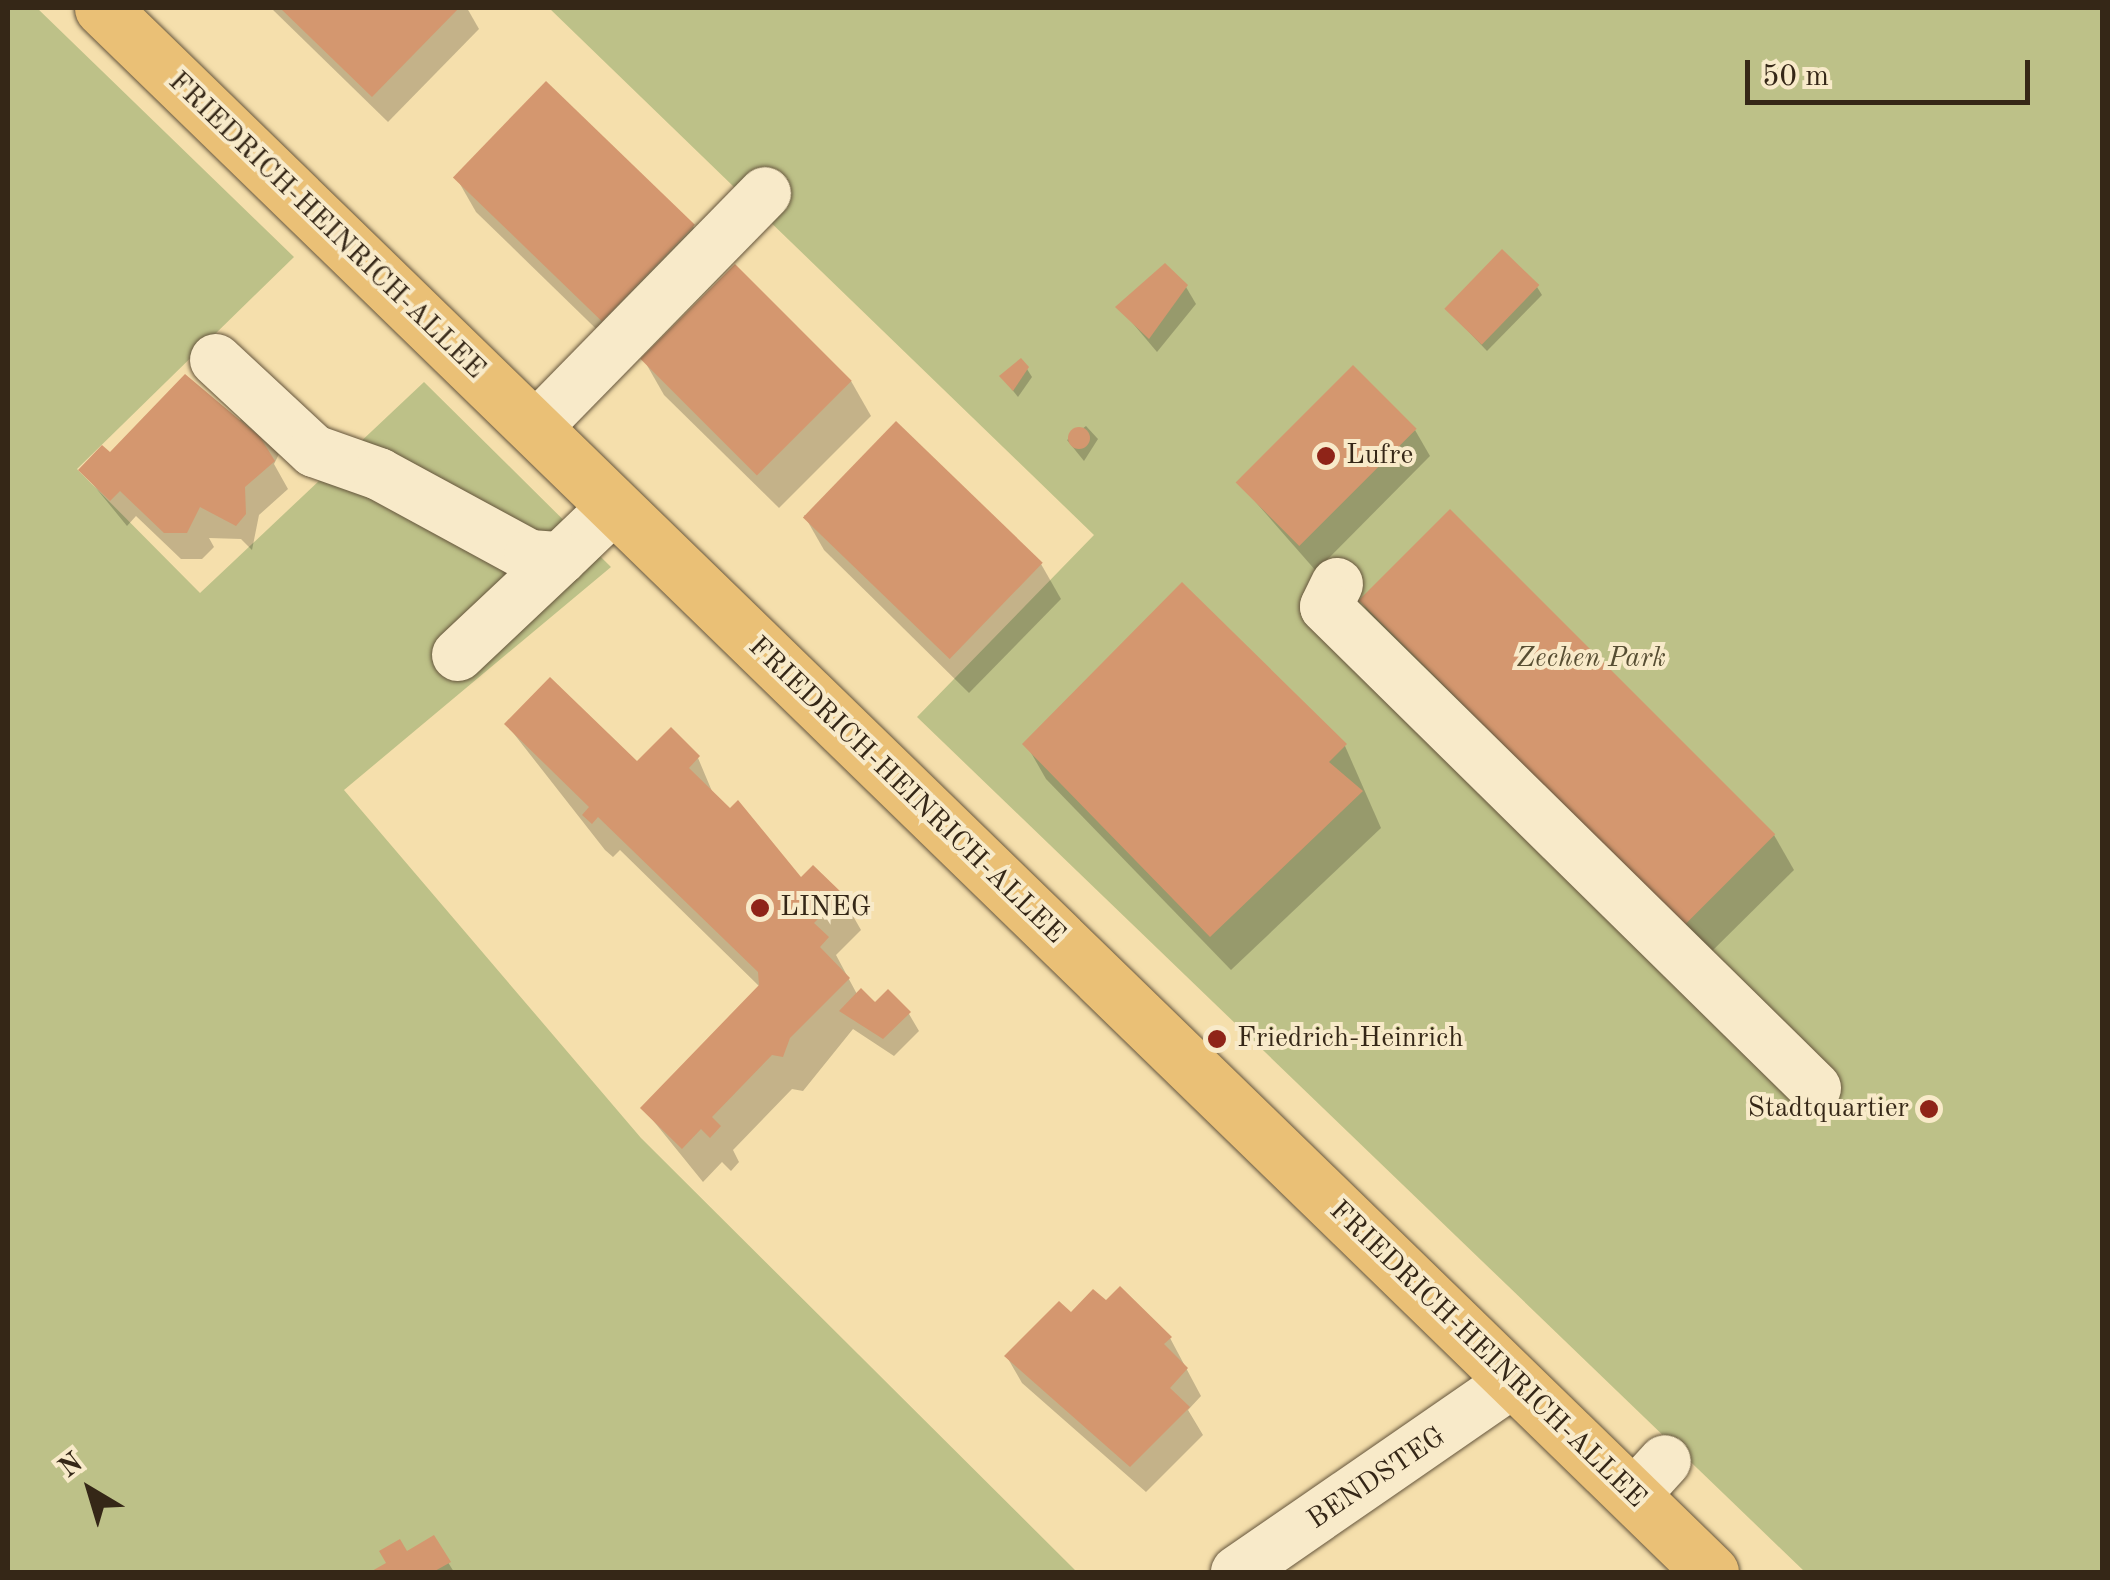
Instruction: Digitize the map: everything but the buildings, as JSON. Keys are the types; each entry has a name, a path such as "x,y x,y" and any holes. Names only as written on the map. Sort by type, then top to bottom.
{"main road":[{"name":"FRIEDRICH-HEINRICH-ALLEE","path":"102,8 1514,1381 1649,1478 1711,1572"}],"street":[{"path":"534,430 765,194"},
{"path":"216,360 314,451 379,474 504,546 561,558"},
{"path":"458,655 614,507"},
{"path":"1337,584 1326,607 1815,1088"},
{"name":"BENDSTEG","path":"1237,1572 1514,1381"}],"green space":[{"path":"8,8 37,8 294,257 77,469 200,593 424,382 611,567 344,790 641,1138 1077,1572 8,1572"},
{"name":"Zechen Park","path":"549,8 2102,8 2102,1572 1805,1572 917,717 1094,535"}],"place":[{"name":"Lufre","path":"1326,456"},
{"name":"LINEG","path":"760,908"},
{"name":"Friedrich-Heinrich","path":"1217,1039"},
{"name":"Stadtquartier","path":"1929,1109"}]}
